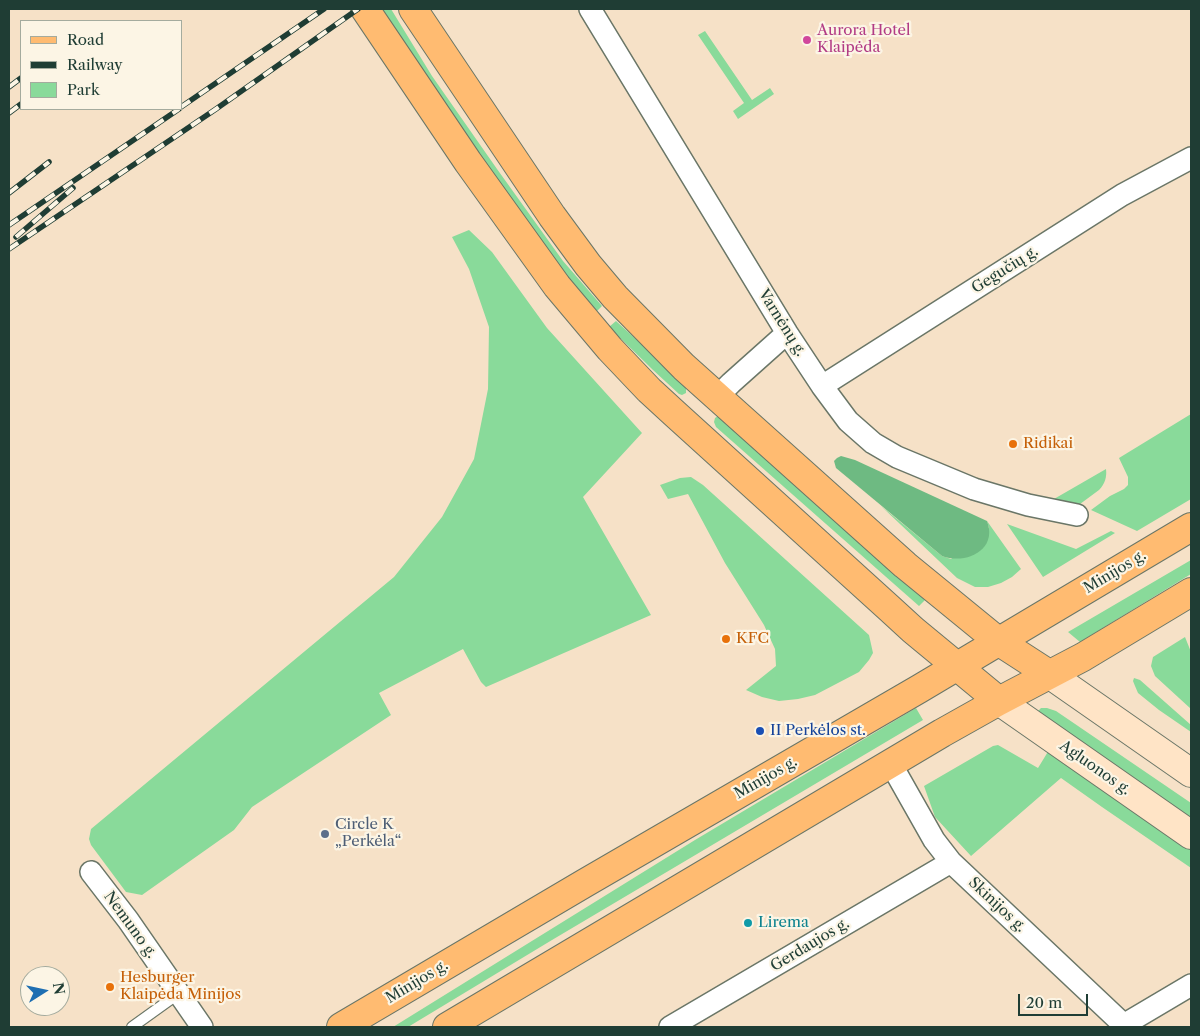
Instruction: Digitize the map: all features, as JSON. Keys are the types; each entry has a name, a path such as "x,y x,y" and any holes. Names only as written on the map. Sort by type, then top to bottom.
{"main road":[{"path":"365,9 468,162 557,286 610,349 649,390 913,630 999,701"},
{"path":"413,9 552,216 588,265 615,297 684,367 905,565 998,641 1049,674 1191,773"},
{"path":"689,427 717,397"},
{"name":"Minijos g.","path":"340,1027 1191,527"},
{"path":"447,1027 942,733 1083,657 1191,592"},
{"name":"Agluonos g.","path":"999,701 1191,835"}],"street":[{"name":"Varnėnų g.","path":"590,9 787,333 848,421 873,443 897,457 974,489 1028,505 1077,515"},
{"name":"Gegučių g.","path":"822,386 1122,195 1191,158"},
{"path":"717,397 787,333"},
{"name":"Skinijos g.","path":"891,764 934,840 950,862 1123,1026"},
{"name":"Gerdaujos g.","path":"670,1027 950,862"},
{"name":"Nemuno g.","path":"91,872 128,920 202,1027"},
{"path":"1123,1026 1191,986"}],"lane":[{"path":"132,1027 178,994"}],"green space":[{"path":"379,9 391,9 432,76 497,169 563,261 602,306 595,313 512,200"},
{"path":"705,31 752,100 770,88 774,94 738,119 733,111 744,103 698,35"},
{"path":"469,230 492,252 547,328 642,433 583,497 651,615 486,687 481,682 463,649 379,693 391,715 252,807 234,830 142,895 126,892 91,845 89,839 91,829 394,577 442,517 474,459 488,389 489,327 469,269 452,237"},
{"path":"616,321 685,384 686,393 679,394 609,327"},
{"path":"1191,414 1191,499 1137,531 1091,510 1128,485 1128,477 1119,458"},
{"path":"718,416 722,417 925,600 919,606 716,427 714,422"},
{"path":"841,456 855,460 987,521 988,540 984,547 970,557 951,558 942,556 836,468 834,461"},
{"path":"1106,469 1105,480 1101,488 1076,507 1054,499"},
{"path":"691,477 703,485 869,635 873,653 859,672 815,695 798,699 779,701 762,697 746,690 776,666 775,649 764,625 725,563 688,494 668,499 660,485 680,478"},
{"path":"881,506 942,556 951,559 989,528 987,521 1021,569 1001,583 988,587 975,587 957,578"},
{"path":"1007,524 1076,549 1111,531 1115,533 1043,577"},
{"path":"1191,560 1191,574 1080,642 1068,632"},
{"path":"1185,637 1191,652 1191,709 1155,676 1151,666 1153,657"},
{"path":"1134,678 1140,680 1191,725 1191,732 1138,693 1133,681"},
{"path":"916,708 923,720 408,1027 393,1027 695,840"},
{"path":"1041,708 1056,711 1191,803 1191,819 1038,715 1038,711"},
{"path":"998,745 1038,768 1049,750 1191,847 1191,868 1061,778 971,856 935,817 924,786 993,746"}],"railway":[{"path":"182,106 324,9"},
{"path":"9,249 216,109 358,9"},
{"path":"9,87 20,79"},
{"path":"9,113 20,105"},
{"path":"9,225 178,110"},
{"path":"9,193 49,162"},
{"path":"16,237 73,188"}],"place":[{"name":"Aurora Hotel Klaipėda","path":"807,40"},
{"name":"Ridikai","path":"1013,444"},
{"name":"KFC","path":"726,639"},
{"name":"II Perkėlos st.","path":"760,731"},
{"name":"Circle K „Perkėla“","path":"325,834"},
{"name":"Lirema","path":"748,923"},
{"name":"Hesburger Klaipėda Minijos","path":"110,987"}]}
